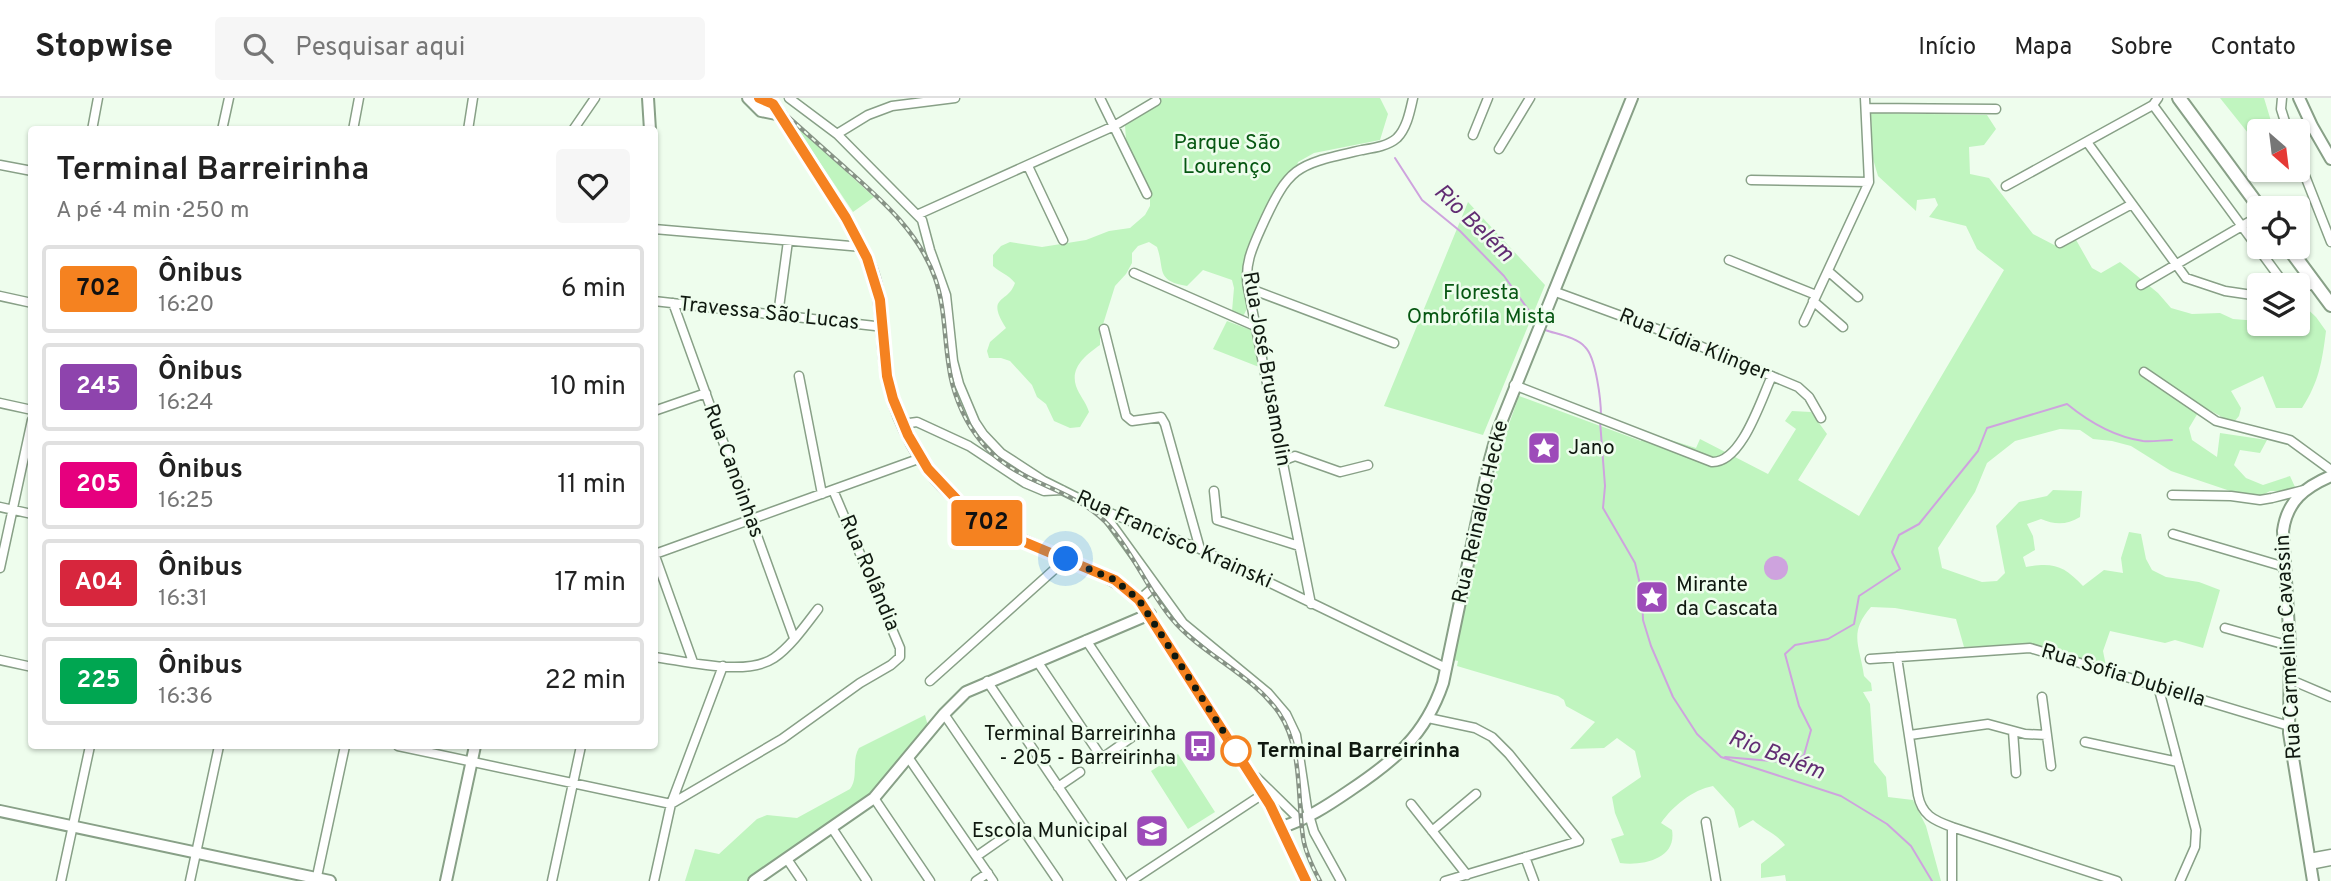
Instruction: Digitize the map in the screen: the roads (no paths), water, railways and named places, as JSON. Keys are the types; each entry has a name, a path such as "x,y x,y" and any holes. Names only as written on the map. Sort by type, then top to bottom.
{"main road":[{"path":"648,98 650,126"},
{"path":"748,98 761,111 781,115"},
{"path":"759,98 771,101 781,115 862,247 877,286 884,327 887,376 902,424 921,458 947,491 979,518 1012,537 1115,580 1139,600 1264,794 1306,881"},
{"name":"Rua Reinaldo Hecke","path":"1282,827 1305,819 1388,764 1410,744 1428,718 1439,695 1446,668 1493,445 1514,385 1632,98"},
{"path":"2179,98 2251,196"},
{"path":"2299,98 2331,159"},
{"path":"2297,259 2331,305"},
{"path":"2304,489 2331,473"},
{"name":"Rua Carmelina Cavassin","path":"2304,489 2291,505 2284,522 2285,567 2291,680 2289,726 2313,881"},
{"path":"754,881 874,798 944,714 966,692 1150,614"},
{"path":"446,881 474,749"},
{"path":"0,810 330,881"}],"street":[{"path":"93,126 98,98"},
{"path":"223,126 229,98"},
{"path":"354,126 359,98"},
{"path":"469,126 473,98"},
{"path":"576,126 595,98"},
{"path":"771,101 787,98 836,134 914,213 919,214 1114,126 1156,101"},
{"path":"836,134 868,115 892,106 955,98"},
{"path":"1100,98 1147,194"},
{"name":"Rua José Brusamolin","path":"1311,604 1246,271 1249,257 1272,204 1288,178 1301,166 1309,163 1393,141 1405,126 1413,98"},
{"path":"1473,135 1488,98"},
{"path":"1499,149 1530,98"},
{"path":"2282,98 2281,108 2284,119"},
{"path":"2006,186 2155,101 2276,273"},
{"path":"1804,322 1869,182 1865,103 1996,109"},
{"path":"2087,142 2186,278 2225,291 2247,294"},
{"path":"0,165 28,171"},
{"path":"1028,166 1063,240"},
{"path":"1751,180 1869,182"},
{"path":"2307,182 2331,242"},
{"path":"2060,243 2132,204"},
{"path":"919,214 946,295 955,372 968,407 983,434 1001,453 1062,490"},
{"path":"2141,285 2247,223"},
{"path":"658,229 862,247"},
{"path":"778,315 788,240"},
{"path":"1729,260 1815,298 1843,327"},
{"path":"1828,271 1858,297"},
{"path":"1134,273 1255,326"},
{"path":"2310,285 2315,284"},
{"path":"1248,288 1394,343"},
{"name":"Rua Lídia Klinger","path":"1553,291 1676,336 1804,391 1821,418"},
{"path":"0,296 28,302"},
{"name":"Travessa São Lucas","path":"658,301 884,327"},
{"name":"Rua Canoinhas","path":"673,303 794,638"},
{"path":"1104,329 1128,419 1132,421 1161,417 1165,424 1200,549"},
{"path":"2144,372 2216,421 2290,440 2331,473"},
{"name":"Rua Rolândia","path":"799,376 822,494"},
{"path":"1514,385 1712,462 1727,459 1742,439 1772,376"},
{"path":"658,410 706,393"},
{"path":"0,403 28,409"},
{"name":"Rua Francisco Krainski","path":"902,424 917,422 969,446 1025,483 1044,491 1062,490 1100,509 1200,549 1446,668"},
{"path":"0,568 28,439"},
{"path":"1282,461 1295,456 1340,472 1368,466"},
{"path":"658,552 921,458"},
{"path":"2172,495 2260,499 2304,489"},
{"name":"Rua Rolândia","path":"671,804 793,732 900,657 900,648 833,490"},
{"path":"1214,491 1217,520 1299,546"},
{"path":"0,507 28,513"},
{"path":"1100,509 1190,630 1268,693 1292,723 1298,747 1305,819"},
{"path":"2173,534 2285,567"},
{"path":"930,681 1066,559"},
{"path":"658,562 693,662"},
{"path":"1139,600 1155,586"},
{"path":"658,658 723,666 749,666 767,662 782,651 818,609"},
{"path":"2225,628 2290,646"},
{"path":"1037,661 1102,758 1145,728 1086,640"},
{"name":"Rua Sofia Dubiella","path":"1870,659 2030,648 2289,726"},
{"path":"1897,657 1922,810 1935,821 2118,881"},
{"path":"0,660 28,666"},
{"path":"654,881 671,804 723,666"},
{"path":"2291,680 2331,697"},
{"path":"987,681 1122,881"},
{"path":"2158,686 2195,820 2197,839 2180,881"},
{"path":"2042,697 2051,766"},
{"path":"944,714 1058,881"},
{"path":"1428,718 1475,728 1492,737 1509,754 1579,841 1445,881"},
{"path":"1910,735 1988,724 2013,731 2047,735"},
{"path":"2013,731 2016,773"},
{"path":"2085,742 2178,762"},
{"path":"61,881 89,749"},
{"path":"190,881 218,749"},
{"path":"316,880 344,749"},
{"path":"413,749 671,804"},
{"path":"552,881 580,749"},
{"path":"908,757 993,881"},
{"path":"1248,770 1305,819 1340,881"},
{"path":"1058,787 1080,772"},
{"path":"1131,881 1264,794"},
{"path":"1432,831 1476,794"},
{"path":"874,798 930,881"},
{"path":"1411,804 1467,875"},
{"path":"1706,822 1716,881"},
{"path":"977,856 1020,826"},
{"path":"1952,827 1952,881"},
{"path":"832,828 867,881"},
{"path":"2309,862 2331,854"},
{"path":"1525,858 1534,881"},
{"path":"787,859 802,881"},
{"path":"2309,862 2331,861"},
{"path":"976,881 988,873"}],"waterway":[{"name":"Rio Belém","path":"1395,158 1422,200 1460,231 1504,276 1530,312"},
{"name":"Rio Belém","path":"1545,330 1577,341 1589,352 1597,380 1601,416"},
{"path":"1725,757 1793,763 1804,755 1811,730 1799,706 1785,654 1795,645 1828,639 1854,624 1859,596 1900,569 1892,552 1899,535 1919,524 1978,451 1987,428 2067,404 2093,423 2122,436 2143,441 2172,440"},
{"name":"Rio Belém","path":"1600,421 1605,486 1603,508 1635,563 1642,593 1643,620 1651,646 1673,697 1697,734 1721,757 1841,796 1887,824 1911,846 1932,881"}],"railway":[{"path":"767,98 883,203 918,245 928,261 938,289 955,394 966,420 989,451 1019,473 1068,496 1099,516 1119,538 1172,619 1184,632 1255,687 1279,713 1287,727 1296,758 1304,843 1320,881"}],"place":[{"name":"Jano","path":"1544,448"},
{"name":"Mirante da Cascata","path":"1652,597"},
{"name":"Terminal Barreirinha - 205 - Barreirinha","path":"1200,746"},
{"name":"Terminal Barreirinha","path":"1236,751"},
{"name":"Escola Municipal","path":"1152,831"}],"park label":[{"name":"Parque São Lourenço","path":"1227,155"},
{"name":"Floresta Ombrófila Mista","path":"1481,305"}]}
